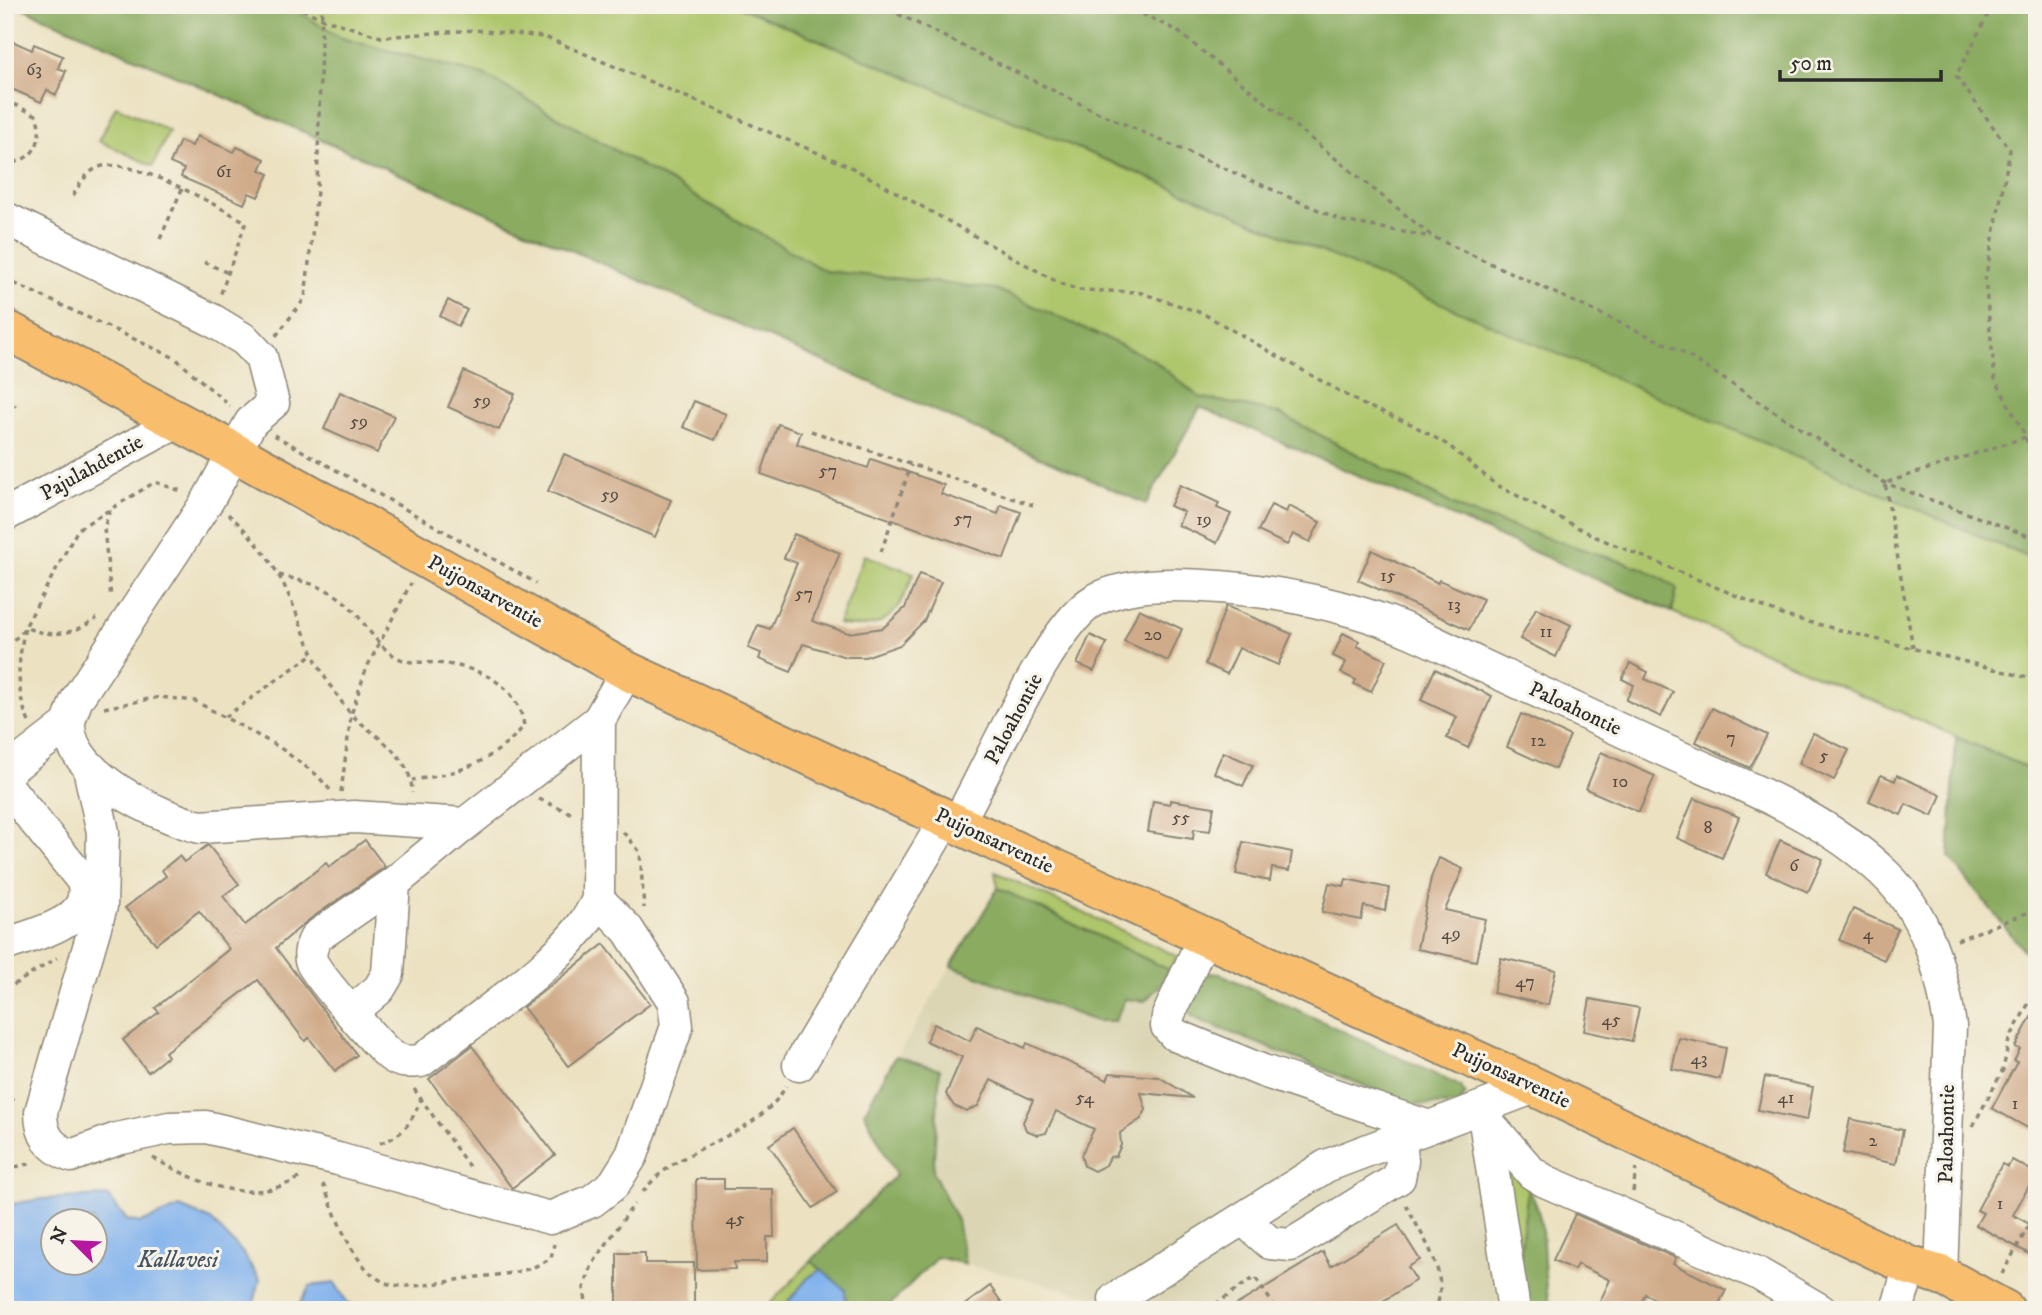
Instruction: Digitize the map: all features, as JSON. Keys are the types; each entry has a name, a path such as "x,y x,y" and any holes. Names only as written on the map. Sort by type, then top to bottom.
{"main road":[{"name":"Puijonsarventie","path":"5,329 179,421 627,671 946,830 1204,937 1535,1087 1926,1270 2003,1293"}],"street":[{"path":"5,218 212,320 245,340 261,357 273,403 251,422 208,500 77,699 70,719 72,742 89,768 122,793 178,821 200,827 354,817 465,824"},
{"name":"Pajulahdentie","path":"5,515 179,421"},
{"name":"Paloahontie","path":"799,1065 946,830 1048,654 1080,611 1096,599 1145,587 1178,584 1232,587 1302,597 1407,630 1814,822 1857,849 1888,876 1913,910 1934,949 1944,986 1950,1027 1926,1270 1898,1310"},
{"path":"599,720 598,900 590,919 564,950 421,1061 403,1062 390,1056 312,963 312,946 316,937 394,883 599,720 627,671"},
{"path":"5,773 70,719"},
{"path":"89,768 103,832 101,906 41,1112 41,1129 48,1141 71,1156 130,1136 169,1128 206,1127 338,1159 497,1206 550,1218 592,1201 614,1184 632,1155 677,1026 674,1002 628,930 598,900"},
{"path":"5,784 83,881 86,897 69,919 5,945"},
{"path":"352,1012 379,989 388,974 394,883"},
{"path":"1204,937 1168,1016 1167,1026 1175,1035 1415,1133"},
{"path":"1115,1299 1326,1166 1415,1133 1484,1113 1535,1087"},
{"path":"1484,1113 1532,1173 1756,1273 1820,1310"},
{"path":"1484,1113 1514,1310"},
{"path":"1243,1219 1270,1243 1291,1245 1399,1178 1402,1161 1415,1133"}],"path":[{"path":"293,5 321,18 381,37 475,30 545,37 852,166 1059,283 1078,290 1138,292 1202,313 1363,404 1411,424 1448,445 1495,484 1596,537 1785,617 2037,680"},
{"path":"261,357 305,298 317,191 322,5"},
{"path":"880,5 1097,112 1343,221 1433,237"},
{"path":"1124,5 1176,30 1433,237 1679,351 1885,483 2037,539"},
{"path":"1993,5 1955,76 2010,150 1985,280 1995,379 2026,437 2037,488"},
{"path":"5,100 36,115 40,136 30,157 20,162 8,163"},
{"path":"73,196 89,173 99,166 110,166 157,176 246,222 212,320"},
{"path":"160,239 182,189"},
{"path":"204,261 228,273"},
{"path":"5,401 16,406"},
{"path":"811,431 1033,505"},
{"path":"1885,483 2026,437 2037,436"},
{"path":"881,552 911,465"},
{"path":"5,645 19,636 25,627 78,529 155,482 208,500 222,508 249,532 277,574 324,677 351,715 385,741 407,766 412,780 412,821"},
{"path":"1885,483 1913,648"},
{"path":"109,604 112,596 104,527 110,510"},
{"path":"277,574 322,586 350,606 379,643 394,656 410,663 470,667 511,692 522,707 524,726 505,748 450,775 412,780"},
{"path":"25,627 21,649 19,699 33,730 160,697 195,701 279,747 317,775 340,801 351,715 366,670 413,580"},
{"path":"25,627 60,635 84,627 106,612"},
{"path":"225,717 313,654"},
{"path":"1934,949 2037,909"},
{"path":"1971,1130 2003,1070 2009,1040 2032,997"},
{"path":"390,1056 497,1206"},
{"path":"587,1310 584,1288 592,1265 652,1180 765,1114 781,1095 799,1065"},
{"path":"1630,1219 1637,1155"},
{"path":"321,1179 344,1235 368,1269 385,1283 413,1285 532,1270 551,1258 555,1239 550,1218"},
{"path":"1394,1181 1437,1264 1441,1298 1435,1310"},
{"path":"2003,1293 2037,1211"},
{"path":"1207,1310 1255,1277 1273,1304"}],"shaded area":[{"path":"1177,956 1221,974 1207,973 1464,1103 1500,1310 1097,1310 1095,1297 938,1257 864,1112 951,966 1095,1021 1115,1021 1124,999 1161,984"}],"green space":[{"path":"16,5 287,5 341,38 486,76 825,271 996,289 1152,359 1199,397 1278,413 1467,512 1644,569 1677,588 1672,612 1200,407 1146,504"},
{"path":"287,5 735,5 1209,203 2037,561 2037,772 1672,612 1677,588 1644,569 1467,512 1278,413 1199,397 1152,359 943,283 825,271 486,76 341,38"},
{"path":"735,5 2037,5 2037,561 1209,203"},
{"path":"116,106 169,131 153,166 99,141"},
{"path":"864,555 914,573 902,599 888,617 868,626 838,624"},
{"path":"1956,737 2037,772 2037,967 1949,857"},
{"path":"995,872 1177,956 1169,970 998,888"},
{"path":"998,888 1169,970 1161,984 1145,1001 1125,999 1115,1021 1095,1021 951,966"},
{"path":"1207,973 1221,974 1460,1086 1466,1095 1457,1105 1411,1104 1194,1018 1186,1009 1196,982"},
{"path":"896,1056 940,1069 933,1172 957,1220 965,1264 937,1257 885,1310 846,1310 845,1290 811,1261 896,1175 864,1112"},
{"path":"1499,1153 1528,1189 1519,1264"},
{"path":"1528,1189 1540,1217 1545,1279 1552,1310 1527,1310 1519,1264"},
{"path":"811,1261 821,1269 808,1278 781,1310 764,1310"}],"water":[{"name":"Kallavesi","path":"108,1196 127,1220 141,1223 180,1207 211,1220 242,1252 260,1280 252,1310 5,1310 5,1205 42,1199"},
{"path":"821,1269 845,1290 846,1310 781,1310 808,1278"},
{"path":"335,1283 348,1304 372,1310 296,1310 310,1286"}],"building":[{"path":"5,38 32,50 34,44 63,56 58,68 66,71 56,95 47,90 41,102 5,86"},
{"path":"197,136 234,152 237,147 265,159 260,170 269,174 258,197 249,193 244,204 181,177 184,169 170,163 180,141 192,146"},
{"path":"448,300 467,310 458,326 440,316"},
{"path":"464,371 515,394 499,430 448,407"},
{"path":"340,392 394,416 377,453 324,429"},
{"path":"694,401 726,414 715,440 683,427"},
{"path":"778,424 801,432 797,444 868,468 871,459 894,467 944,485 941,494 998,514 1001,505 1021,512 1004,559 761,474"},
{"path":"564,454 671,500 655,537 548,491"},
{"path":"1180,485 1219,503 1217,508 1231,514 1217,543 1178,525 1184,512 1170,506"},
{"path":"1271,505 1286,512 1289,506 1320,522 1310,542 1293,534 1287,545 1258,531"},
{"path":"794,534 840,553 812,621 848,633 883,628 905,608 919,574 941,582 924,621 900,645 865,657 846,657 803,644 791,672 759,659 761,653 748,648 758,625 770,629 797,563 784,558"},
{"path":"1372,550 1438,583 1439,580 1483,599 1469,630 1358,580"},
{"path":"1226,606 1292,634 1278,665 1239,648 1227,674 1205,664"},
{"path":"1536,608 1571,625 1556,657 1520,639"},
{"path":"1139,609 1182,629 1168,661 1124,641"},
{"path":"1343,633 1359,641 1357,646 1386,660 1371,692 1354,684 1356,680 1341,673 1346,662 1333,656"},
{"path":"1090,635 1107,643 1094,671 1077,664"},
{"path":"1630,663 1648,672 1645,679 1673,692 1661,717 1626,700 1634,685 1622,679"},
{"path":"1435,669 1492,696 1468,748 1447,738 1457,717 1421,700"},
{"path":"1712,708 1767,735 1750,768 1696,742"},
{"path":"1521,714 1570,736 1555,769 1507,747"},
{"path":"1813,733 1849,750 1834,780 1799,763"},
{"path":"1223,752 1253,765 1243,786 1214,773"},
{"path":"1601,752 1655,776 1639,812 1586,789"},
{"path":"1881,775 1895,781 1897,775 1941,795 1932,816 1906,804 1901,815 1869,801"},
{"path":"1694,798 1739,817 1722,858 1677,838"},
{"path":"1170,800 1214,807 1210,831 1194,829 1193,839 1148,832 1153,801 1170,804"},
{"path":"365,840 385,867 306,922 276,948 357,1055 335,1071 309,1038 305,1041 258,980 165,1052 168,1056 148,1072 123,1040 159,1012 155,1008 229,949 199,911 156,944 125,908 166,876 162,870 179,856 184,862 208,845 239,884 223,896 245,925 326,863 329,867"},
{"path":"1780,840 1823,859 1808,892 1766,873"},
{"path":"1243,842 1292,852 1289,871 1272,868 1270,881 1236,874"},
{"path":"1439,858 1463,869 1445,910 1485,919 1476,961 1417,949 1431,878"},
{"path":"1346,879 1389,888 1385,911 1364,906 1361,920 1322,912 1329,883 1344,886"},
{"path":"1853,909 1898,929 1884,960 1839,940"},
{"path":"604,944 650,1004 568,1066 523,1007"},
{"path":"1501,958 1556,970 1548,1005 1493,993"},
{"path":"1590,999 1639,1008 1632,1041 1584,1031"},
{"path":"2037,1006 2037,1133 1992,1108 2017,1062 2014,1061 2020,1049 2015,1047"},
{"path":"934,1024 970,1041 977,1026 1025,1048 1027,1043 1107,1080 1110,1073 1159,1077 1193,1098 1141,1093 1146,1110 1141,1119 1120,1133 1121,1145 1116,1156 1110,1157 1106,1165 1094,1171 1084,1166 1081,1155 1094,1129 1056,1111 1046,1133 1038,1135 1026,1130 1023,1122 1033,1100 991,1080 978,1106 966,1111 954,1106 946,1094 962,1057 926,1041"},
{"path":"1679,1038 1726,1048 1720,1079 1672,1069"},
{"path":"472,1046 555,1155 512,1188 429,1079"},
{"path":"1765,1077 1813,1087 1807,1120 1758,1110"},
{"path":"1850,1119 1903,1130 1896,1164 1843,1153"},
{"path":"793,1128 837,1192 813,1208 769,1145"},
{"path":"2012,1160 2036,1173 2013,1215 2037,1228 2037,1258 1976,1225 1983,1213 1977,1210 2002,1164 2008,1167"},
{"path":"696,1179 724,1179 724,1189 773,1189 774,1237 767,1237 767,1262 734,1262 735,1269 697,1270"},
{"path":"1575,1214 1676,1258 1673,1264 1726,1290 1716,1310 1676,1310 1645,1294 1638,1310 1596,1310 1610,1280 1577,1264 1574,1270 1553,1260"},
{"path":"1398,1225 1420,1260 1408,1267 1416,1280 1369,1310 1228,1310 1323,1252 1331,1266"},
{"path":"617,1253 645,1253 645,1263 694,1263 694,1310 629,1310 628,1306 617,1306"},
{"path":"990,1286 1007,1310 958,1310"}]}
